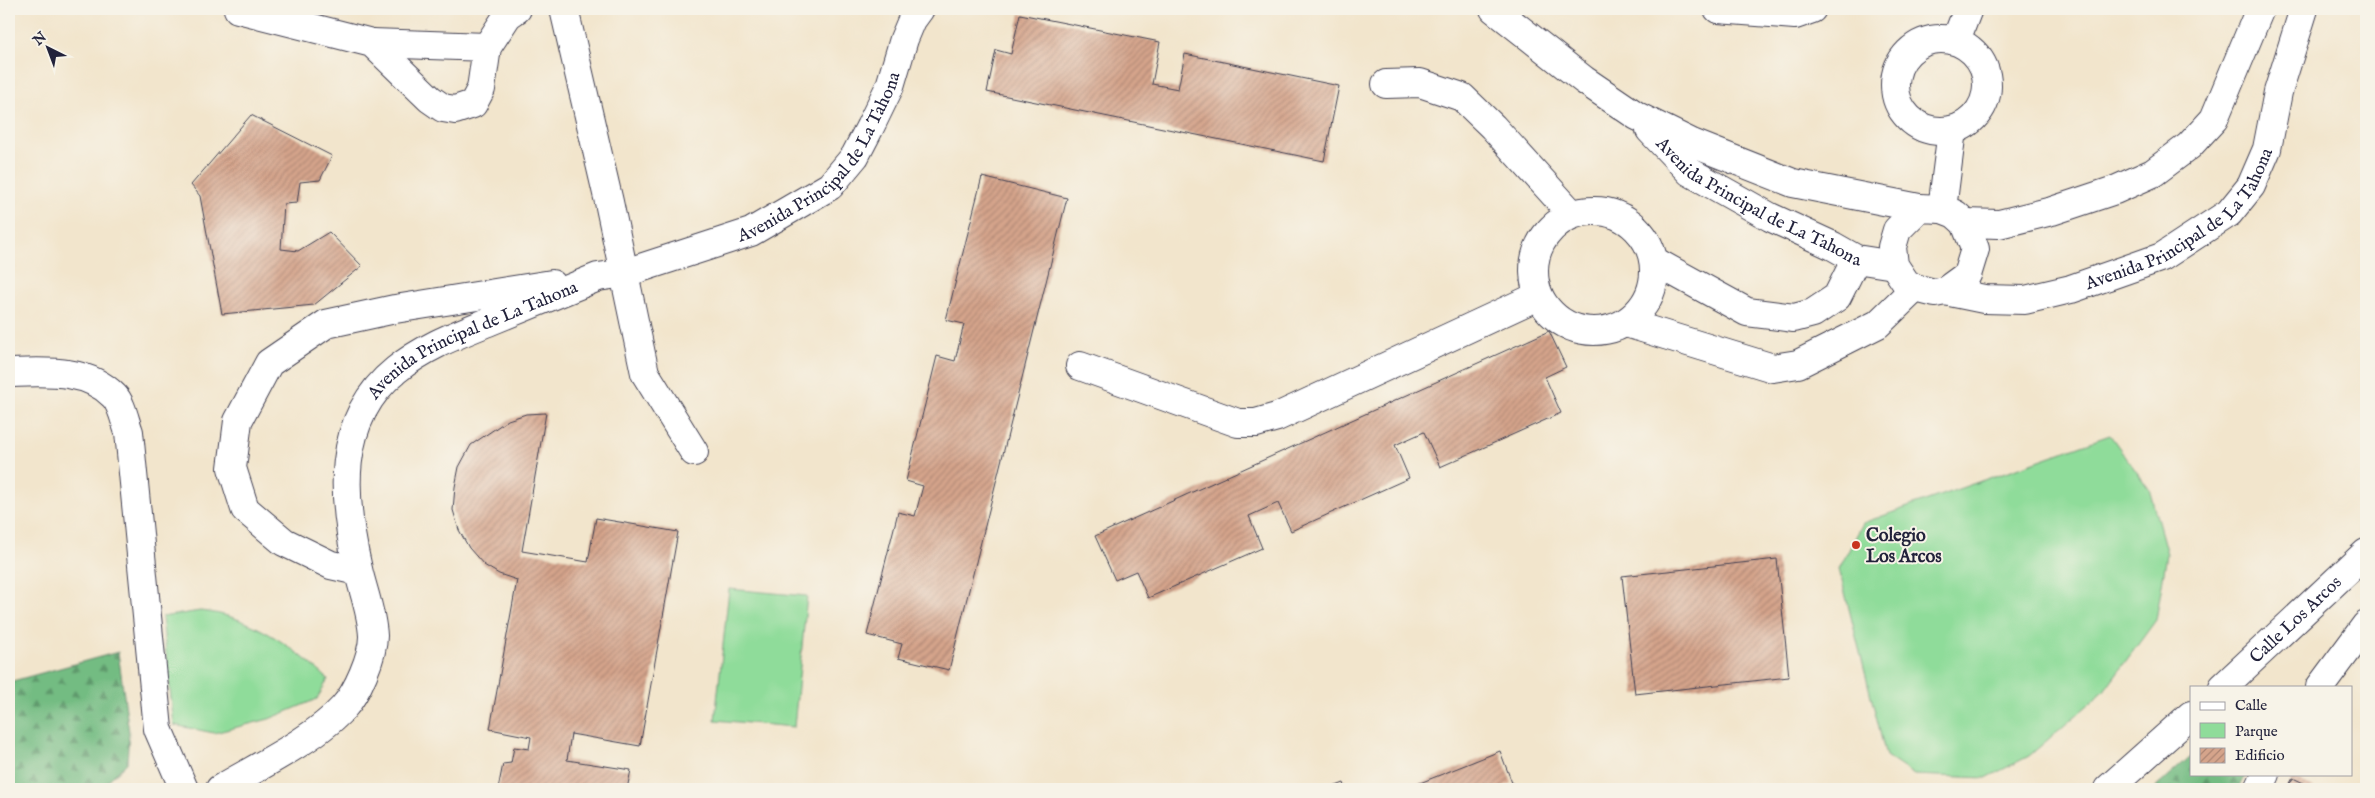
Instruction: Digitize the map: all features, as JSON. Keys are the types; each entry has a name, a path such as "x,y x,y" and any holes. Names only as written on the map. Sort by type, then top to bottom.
{"street":[{"path":"238,9 372,42 487,47"},
{"path":"372,42 430,99 442,108 455,110 474,104 481,89 487,47 508,15 516,9"},
{"path":"564,9 625,273 645,373 694,452"},
{"name":"Avenida Principal de La Tahona","path":"220,789 320,729 348,702 364,672 373,638 371,618 358,570 345,494 350,442 369,399 394,371 435,344 598,277 625,273 751,232 830,186 854,156 870,128 890,86 904,39 920,9"},
{"name":"Avenida Principal de La Tahona","path":"1494,9 1584,80 1637,116 1692,143 1793,183 1999,224 2052,211 2107,193 2154,173 2189,146 2214,119 2260,9"},
{"path":"1718,9 1795,15 1812,9"},
{"path":"1956,40 1968,9"},
{"name":"Avenida Principal de La Tahona","path":"1915,288 1935,293 1945,291 1984,299 2025,300 2071,288 2162,257 2229,212 2251,186 2267,150 2278,92 2304,9"},
{"path":"1938,38 1956,40 1972,49 1983,64 1987,82 1985,100 1977,113 1966,123 1952,130 1937,131 1923,128 1909,120 1900,108 1895,94 1894,78 1899,64 1908,51 1921,43 1938,38"},
{"path":"1386,84 1420,83 1462,97 1493,127 1572,214"},
{"name":"Avenida Principal de La Tahona","path":"1637,116 1690,172 1770,217 1833,246 1856,259 1894,265 1892,247 1897,230 1942,213"},
{"path":"1945,291 1967,275 1975,249 1942,213 1952,130"},
{"path":"1599,210 1624,218 1644,236 1654,261 1653,285 1643,306 1626,322 1593,332 1561,322 1538,296 1534,272 1538,248 1552,228 1572,214 1599,210"},
{"path":"1654,261 1747,312 1794,318 1813,313 1836,297 1856,259"},
{"path":"1626,322 1773,368 1798,364 1878,324 1915,288 1906,283 1894,265"},
{"path":"358,570 330,565 284,542 244,509 232,468 238,421 269,363 326,324 395,309 598,277"},
{"path":"1080,366 1238,423 1256,423 1277,417 1538,296"},
{"path":"9,373 54,372 90,379 116,397 129,432 158,729 184,789"},
{"name":"Calle Los Arcos","path":"2225,686 2366,553"},
{"path":"2321,686 2366,626"},
{"path":"2108,789 2190,716"},
{"path":"2259,789 2265,776"}],"green space":[{"path":"2110,435 2149,489 2167,554 2156,620 2103,692 2029,756 1986,778 1914,775 1886,756 1839,569 1863,523"},
{"path":"729,589 807,596 794,727 715,720"},
{"path":"200,611 236,619 253,626 269,634 300,655 328,679 317,699 269,719 214,733 174,725 162,617"},
{"path":"118,652 129,732 127,763 99,789 9,789 9,682"},
{"path":"2190,757 2190,776 2245,776 2237,789 2154,789"}],"building":[{"path":"1020,14 1160,42 1152,84 1178,89 1185,54 1339,86 1324,161 987,92 996,50 1011,54"},
{"path":"251,115 332,156 320,180 300,182 297,203 284,204 281,249 298,251 329,232 362,266 314,305 222,314 200,196 191,185"},
{"path":"982,177 1067,198 949,670 898,658 902,644 867,635 898,512 915,516 923,486 906,481 937,356 955,361 964,324 946,320"},
{"path":"1549,331 1566,367 1545,377 1561,413 1440,467 1424,432 1395,445 1409,478 1291,531 1278,503 1249,516 1262,548 1148,598 1136,571 1115,580 1095,536"},
{"path":"546,413 522,551 588,562 596,518 678,532 640,746 571,734 567,760 631,770 627,789 498,789 503,764 511,763 514,747 529,749 531,737 490,729 517,580 499,574 484,565 469,548 459,530 453,510 455,487 459,467 471,445 508,420 526,414"},
{"path":"1777,559 1789,677 1635,694 1622,576"},
{"path":"1500,751 1512,783 1498,789 1405,789"},
{"path":"2293,778 2316,789 2287,789"},
{"path":"1344,783 1346,789 1328,789"}],"place":[{"name":"Colegio Los Arcos","path":"1856,545"}]}
